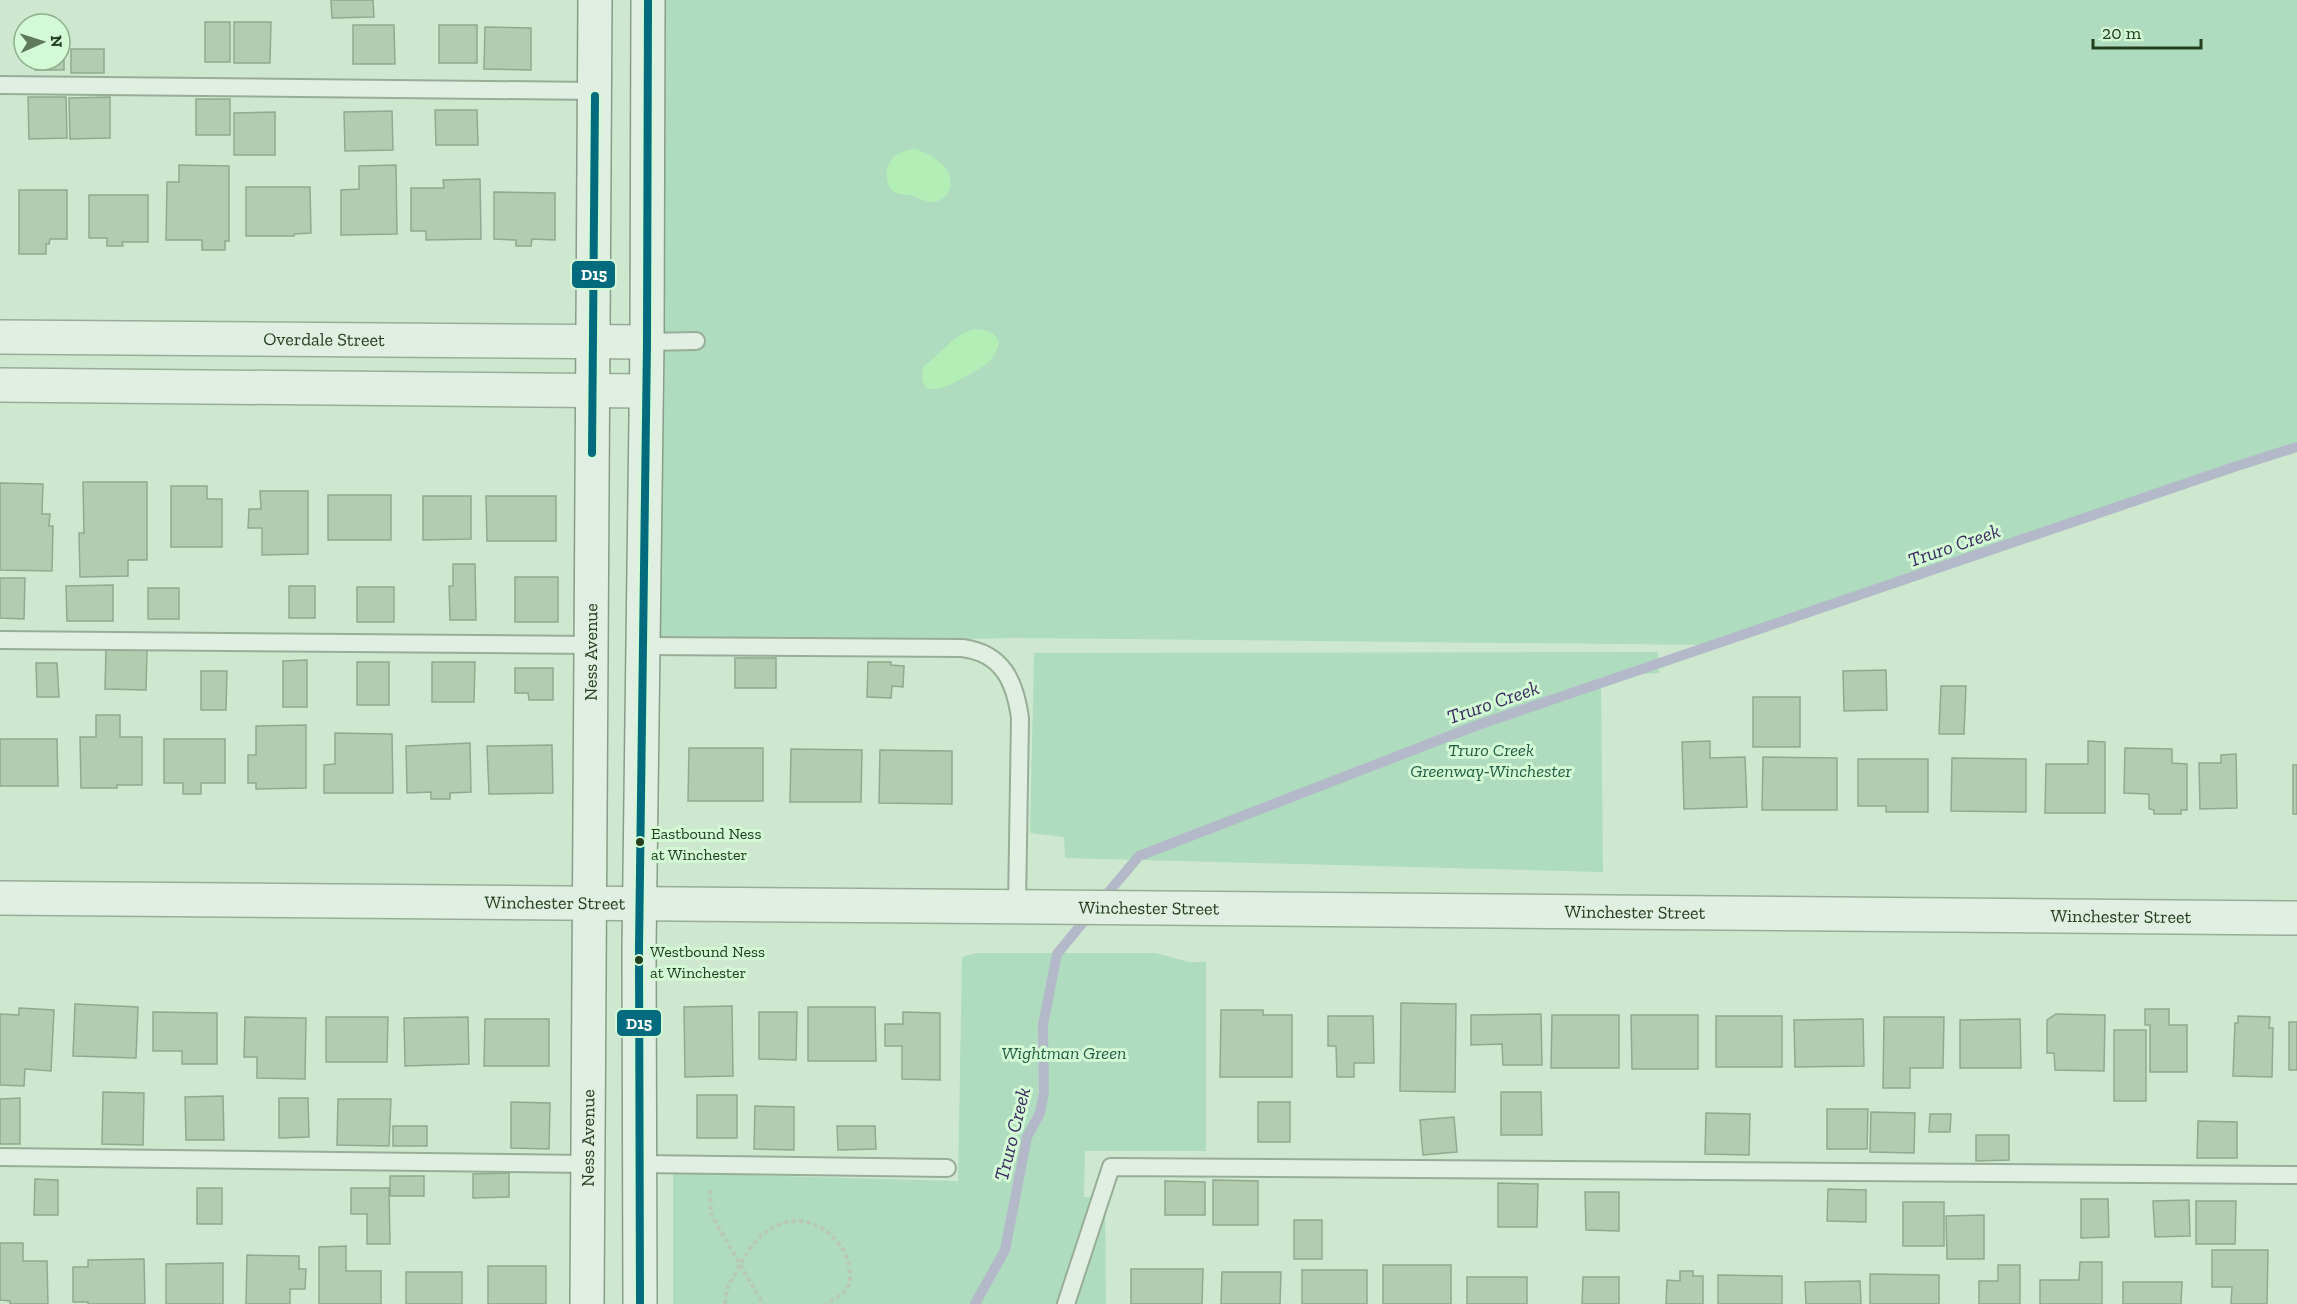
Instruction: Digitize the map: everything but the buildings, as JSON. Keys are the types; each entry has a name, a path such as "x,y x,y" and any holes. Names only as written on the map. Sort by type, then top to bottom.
{"street":[{"name":"Ness Avenue","path":"587,1304 593,645 595,0"},
{"path":"640,1304 640,903 647,342 648,0"},
{"name":"Overdale Street","path":"0,337 647,342"},
{"path":"0,385 646,390"},
{"name":"Winchester Street","path":"0,898 1171,906 2297,918"}],"lane":[{"path":"0,85 595,91"},
{"path":"647,342 696,341"},
{"path":"0,640 593,645"},
{"path":"642,646 962,648 976,650 989,656 1010,678 1017,696 1031,906"},
{"path":"0,1157 587,1164"},
{"path":"640,1164 709,1163 947,1168"},
{"path":"1066,1304 1111,1167 2297,1175"}],"path":[{"path":"709,1163 711,1214 763,1304"},
{"path":"725,1304 726,1293 755,1242 774,1227 799,1220 822,1226 840,1244 851,1272 848,1287 838,1298 825,1304"}],"green space":[{"path":"648,0 2297,0 2297,447 1713,645 1014,638 642,646"},
{"name":"Truro Creek Greenway-Winchester","path":"1658,652 1659,673 1601,677 1603,872 1065,858 1064,837 1030,833 1034,653"},
{"name":"Wightman Green","path":"976,953 1156,953 1189,962 1206,962 1206,1151 1085,1151 1084,1197 1105,1197 1106,1304 673,1304 673,1173 958,1181 962,957"}],"sand":[{"path":"915,149 930,155 948,172 950,186 947,194 938,201 928,202 899,194 889,187 887,169 892,159 902,152"},
{"path":"975,329 989,332 999,341 992,358 984,366 953,383 944,387 927,389 922,380 923,367 953,340"}],"waterway":[{"name":"Truro Creek","path":"1101,901 1139,856 1478,725 2297,447"},
{"name":"Truro Creek","path":"975,1304 1005,1250 1027,1137 1040,1113 1044,1092 1043,1025 1057,954 1089,915"}],"transit line":[{"name":"D15","path":"640,1304 639,948 647,342 648,0"},
{"name":"D15","path":"592,453 595,96"}],"place":[{"name":"Eastbound Ness at Winchester","path":"640,842"},
{"name":"Westbound Ness at Winchester","path":"639,960"}]}
